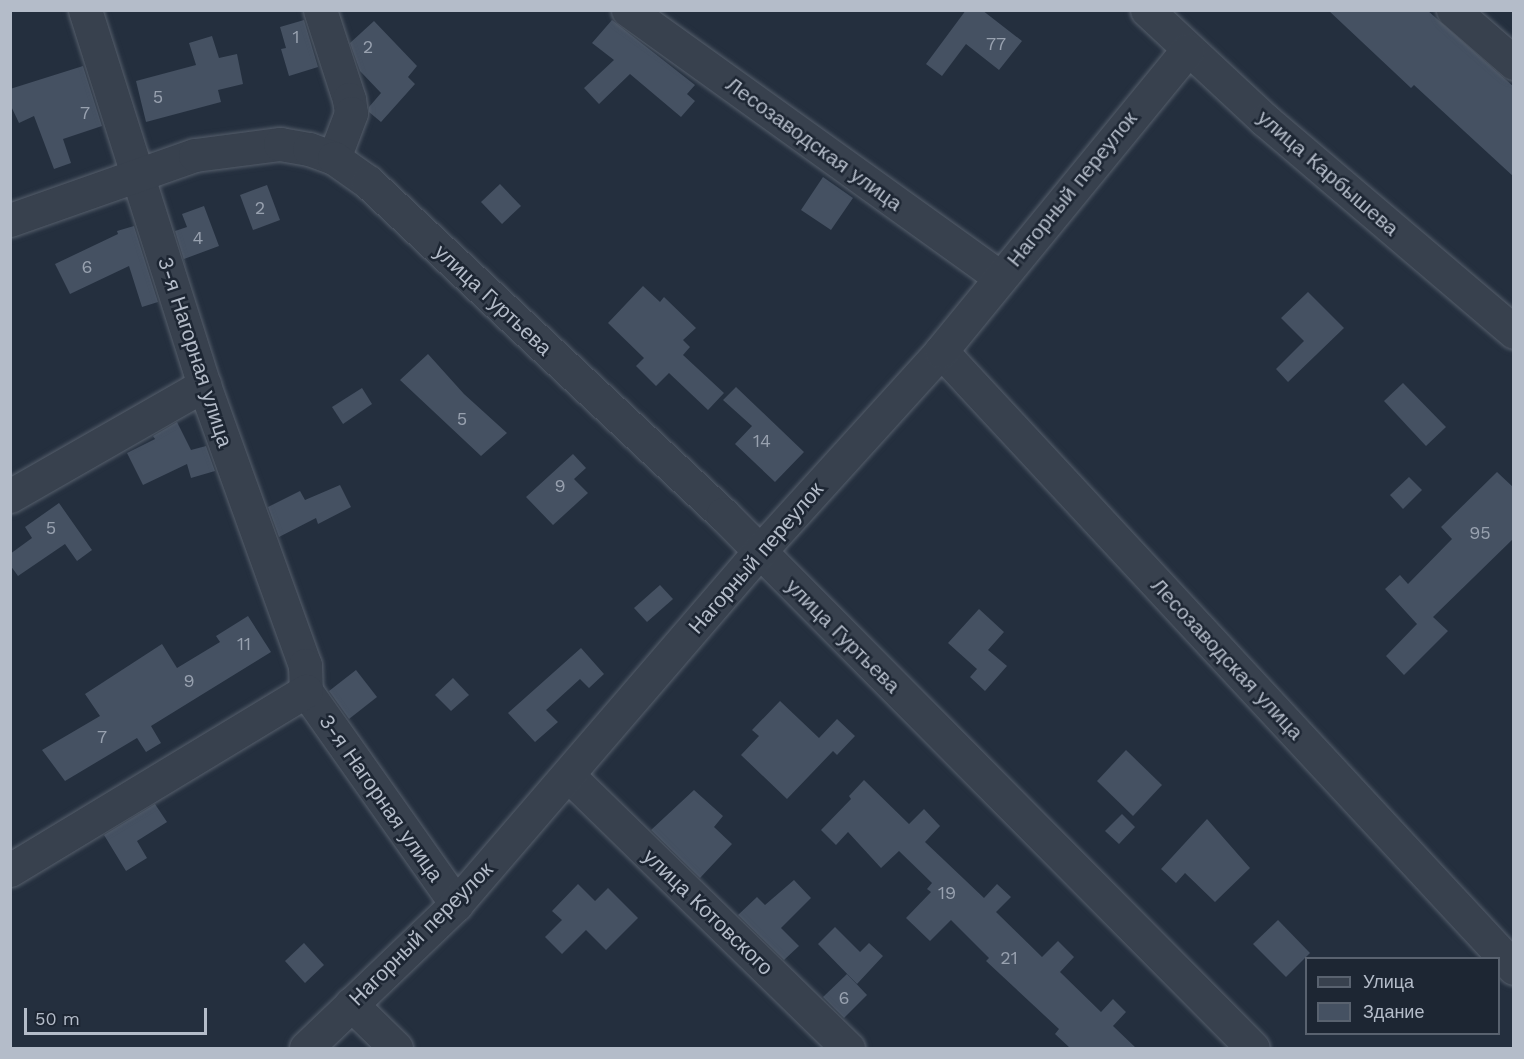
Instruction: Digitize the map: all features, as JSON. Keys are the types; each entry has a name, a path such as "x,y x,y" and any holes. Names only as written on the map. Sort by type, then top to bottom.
{"street":[{"name":"3-я Нагорная улица","path":"85,10 204,385 305,665 306,691 456,904"},
{"path":"10,220 195,155 280,144 322,153 347,126 350,106 320,10"},
{"name":"Лесозаводская улица","path":"628,10 1000,277"},
{"name":"улица Карбышева","path":"1147,10 1186,50 1514,332"},
{"path":"1453,10 1514,63"},
{"name":"Нагорный переулок","path":"306,1048 456,904 569,776 759,552 941,351 1186,50"},
{"name":"улица Гуртьева","path":"322,153 368,182 723,514 1253,1048"},
{"name":"Лесозаводская улица","path":"941,351 1514,968"},
{"path":"10,496 204,385"},
{"name":"3-я Нагорная улица","path":"10,870 306,691"},
{"name":"улица Котовского","path":"569,776 848,1048"},
{"path":"351,1004 396,1048"}],"building":[{"path":"966,10 982,10 1022,41 999,70 966,44 942,76 926,64"},
{"path":"1328,10 1427,10 1514,87 1514,177 1414,85 1411,88"},
{"path":"304,20 318,67 289,76 281,49 286,48 280,27"},
{"path":"612,20 695,85 687,94 695,101 681,117 630,74 599,104 584,88 614,60 592,43"},
{"path":"374,21 417,66 408,77 415,84 381,122 369,112 369,107 381,93 360,71 350,43"},
{"path":"212,36 219,58 237,54 243,84 218,90 221,102 146,122 136,81 196,65 189,43"},
{"path":"83,66 102,126 63,139 71,163 54,169 34,116 19,123 10,104 10,89"},
{"path":"823,177 853,198 831,230 801,210"},
{"path":"500,184 521,206 502,224 481,202"},
{"path":"267,185 280,220 253,230 240,195"},
{"path":"204,206 219,246 184,259 187,270 175,231 187,227 182,214"},
{"path":"134,226 158,302 142,307 129,266 70,294 55,264 118,234 117,231"},
{"path":"643,286 660,302 664,297 696,328 683,340 690,347 683,355 724,393 708,410 669,373 656,386 636,366 644,358 608,323"},
{"path":"1308,292 1344,328 1288,382 1276,369 1304,341 1281,318"},
{"path":"428,354 464,394 507,433 481,456 400,380"},
{"path":"1403,383 1446,427 1426,446 1384,401"},
{"path":"736,387 804,452 775,482 735,444 752,426 723,400"},
{"path":"362,388 372,404 343,424 332,407"},
{"path":"177,422 191,450 206,446 215,471 191,478 187,464 143,485 127,453 155,439 153,436"},
{"path":"573,454 586,468 574,479 588,493 553,525 526,497"},
{"path":"1497,472 1514,488 1514,538 1433,617 1448,631 1404,675 1386,656 1417,624 1385,589 1400,575 1408,584 1452,539 1441,527"},
{"path":"1409,477 1422,490 1403,509 1390,495"},
{"path":"340,485 351,507 318,524 316,518 279,537 268,507 300,491 305,500"},
{"path":"59,503 92,550 77,561 65,544 18,576 10,565 10,554 32,538 25,527"},
{"path":"660,585 673,599 647,622 634,608"},
{"path":"979,609 1004,632 988,650 1007,666 985,691 970,677 977,669 948,643"},
{"path":"248,616 271,652 151,726 161,743 146,752 137,738 65,781 42,750 100,716 85,694 162,644 177,668 220,642 216,636"},
{"path":"581,648 604,674 589,688 580,679 546,710 558,722 535,742 508,713"},
{"path":"356,670 377,697 349,719 329,691"},
{"path":"453,678 469,695 451,711 435,695"},
{"path":"780,701 819,738 837,719 855,736 837,755 833,751 787,799 741,755 759,736 752,730"},
{"path":"1126,750 1162,785 1133,816 1097,781"},
{"path":"864,780 909,824 924,809 940,826 925,842 984,898 997,884 1011,897 996,912 1042,957 1058,941 1074,957 1060,972 1101,1012 1113,999 1126,1012 1113,1026 1136,1048 1070,1048 1055,1034 1059,1029 986,961 989,958 951,920 930,941 906,918 931,892 927,889 932,883 899,851 881,868 848,832 836,845 821,830 851,799 849,796"},
{"path":"694,790 723,816 714,827 732,844 700,878 651,830"},
{"path":"155,804 167,822 137,841 147,858 126,871 104,835"},
{"path":"1122,814 1135,827 1119,844 1105,831"},
{"path":"1207,819 1250,868 1215,902 1185,873 1176,883 1161,869"},
{"path":"794,880 811,898 781,928 799,946 784,960 738,915 757,897 765,905"},
{"path":"578,884 595,901 608,888 638,918 606,950 586,930 562,954 545,937 562,920 552,911"},
{"path":"1278,920 1310,953 1286,977 1253,944"},
{"path":"835,927 860,952 869,943 883,956 857,984 818,944"},
{"path":"304,943 324,965 305,983 285,961"},
{"path":"847,974 867,995 844,1018 823,997"}]}
